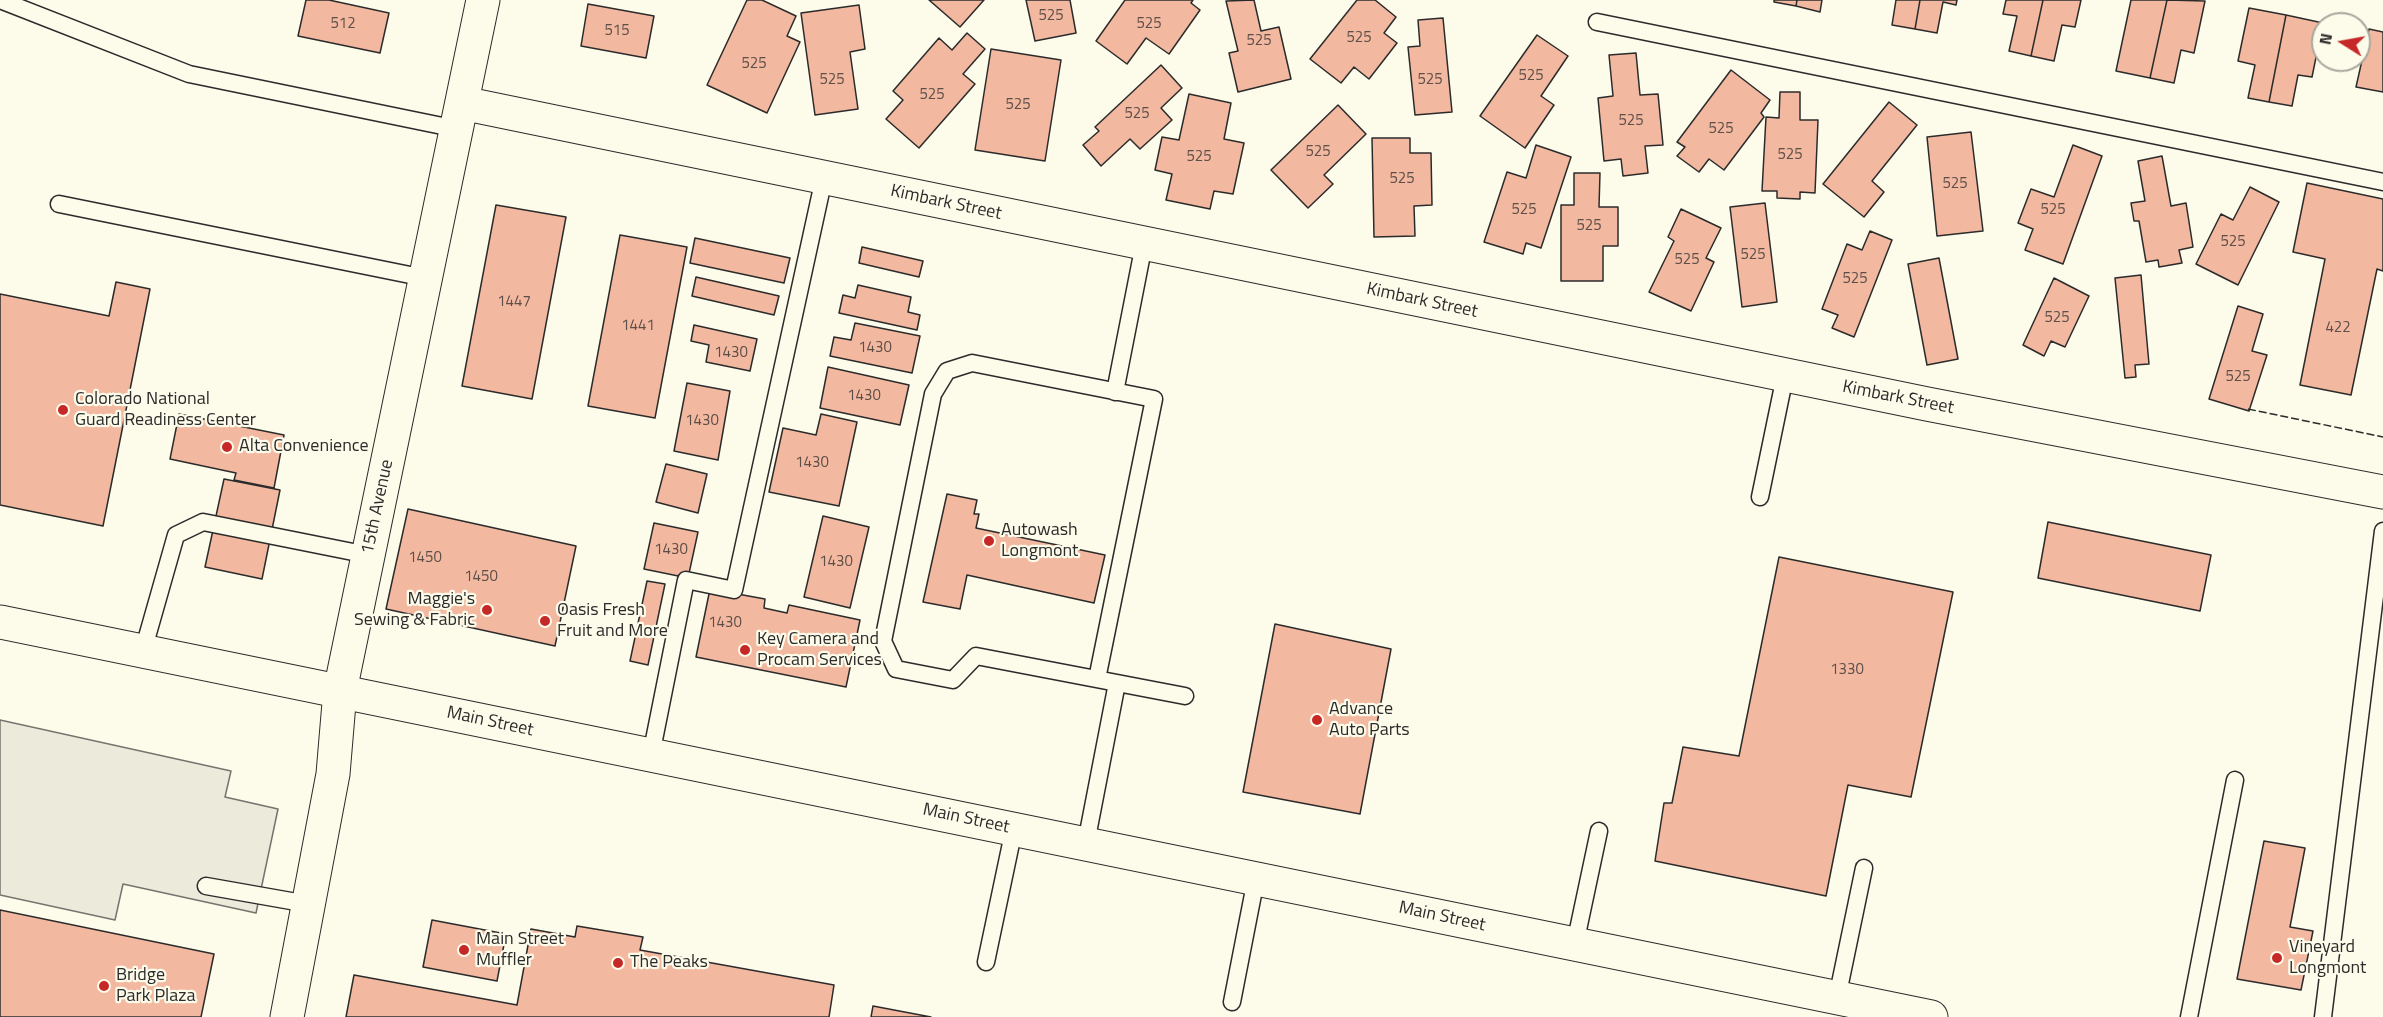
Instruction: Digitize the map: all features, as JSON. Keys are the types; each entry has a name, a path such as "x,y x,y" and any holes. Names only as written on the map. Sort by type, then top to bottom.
{"main road":[{"name":"15th Avenue","path":"287,1017 333,774 340,691 483,0"},
{"name":"Kimbark Street","path":"460,116 825,178 1785,375 2383,492"},
{"name":"Main Street","path":"0,622 1931,1017"}],"lane":[{"path":"0,0 189,74 460,116"},
{"path":"1597,22 2383,182"},
{"path":"651,755 686,580 734,590 825,178"},
{"path":"58,204 425,278"},
{"path":"1114,392 1144,244"},
{"path":"1097,679 1154,399 972,363 947,370 933,394 883,641 896,669 953,680 976,656 1185,696"},
{"path":"1760,497 1785,375"},
{"path":"143,651 176,535 203,522 368,555"},
{"path":"2322,1017 2383,531"},
{"path":"1086,843 1117,683"},
{"path":"2189,1017 2235,780"},
{"path":"986,962 1014,829"},
{"path":"1575,944 1599,831"},
{"path":"1837,998 1864,868"},
{"path":"1232,1002 1256,879"},
{"path":"206,886 309,904"}],"shaded area":[{"path":"0,720 231,771 225,797 278,809 256,913 123,884 115,920 0,895"}],"building":[{"path":"306,0 329,0 389,13 380,53 298,36"},
{"path":"747,0 762,0 796,16 787,36 800,42 767,113 707,85"},
{"path":"929,0 984,0 960,27"},
{"path":"1026,0 1070,0 1076,33 1035,41"},
{"path":"1125,0 1193,0 1191,3 1200,10 1169,54 1146,38 1127,64 1096,41"},
{"path":"1254,0 1261,31 1279,27 1291,79 1238,92 1229,53 1238,51 1226,1"},
{"path":"1357,0 1375,0 1396,17 1384,33 1397,43 1369,79 1354,67 1341,83 1310,59"},
{"path":"1774,0 1797,0 1796,6 1774,2"},
{"path":"1797,0 1822,0 1820,12 1796,6"},
{"path":"1896,0 1920,0 1915,29 1892,25"},
{"path":"1920,0 1957,0 1956,5 1943,2 1937,33 1915,29"},
{"path":"2006,0 2043,0 2031,56 2009,51 2017,16 2003,14"},
{"path":"2043,0 2081,0 2075,27 2062,25 2054,61 2031,56"},
{"path":"2131,0 2167,0 2150,78 2116,71"},
{"path":"2167,0 2205,1 2194,53 2181,50 2174,83 2150,78"},
{"path":"588,4 654,16 646,58 581,46"},
{"path":"859,5 865,49 850,52 858,109 815,115 801,13"},
{"path":"2249,8 2286,15 2269,102 2248,98 2255,65 2238,61"},
{"path":"2286,15 2311,20 2312,77 2298,75 2292,106 2269,102"},
{"path":"1443,18 1452,112 1415,115 1408,47 1420,46 1418,20"},
{"path":"2371,29 2383,32 2383,92 2356,87 2359,72 2371,72"},
{"path":"967,33 985,49 963,74 975,84 919,148 886,119 903,100 893,91 939,38 952,50"},
{"path":"1537,35 1568,56 1541,96 1554,105 1525,148 1480,116"},
{"path":"991,49 1061,60 1045,161 975,150"},
{"path":"1636,53 1640,95 1658,94 1663,145 1645,146 1648,173 1623,176 1621,159 1604,161 1598,98 1613,96 1609,55"},
{"path":"1161,65 1182,88 1161,108 1172,120 1140,149 1130,139 1101,166 1083,145 1099,131 1095,127"},
{"path":"1731,70 1770,100 1761,113 1764,117 1724,170 1709,159 1699,172 1677,156 1685,147 1677,142"},
{"path":"1780,92 1800,92 1800,120 1818,120 1815,193 1800,192 1800,199 1777,198 1777,191 1762,191 1766,117 1779,118"},
{"path":"1189,94 1231,103 1224,139 1244,143 1233,194 1214,191 1210,209 1166,200 1172,174 1155,170 1162,137 1179,140"},
{"path":"1889,102 1917,125 1872,181 1884,192 1864,217 1823,184"},
{"path":"1338,105 1366,134 1324,175 1333,184 1308,208 1271,170"},
{"path":"1971,132 1983,231 1937,236 1927,137"},
{"path":"1372,138 1410,138 1410,153 1431,153 1432,205 1414,206 1415,236 1374,237"},
{"path":"1536,145 1571,157 1541,248 1526,243 1523,254 1484,242 1507,172 1526,178"},
{"path":"2073,145 2102,156 2063,264 2025,250 2033,229 2018,223 2031,189 2054,197"},
{"path":"2162,156 2171,206 2186,203 2193,247 2179,250 2182,263 2159,267 2158,260 2146,262 2139,221 2134,221 2131,203 2145,201 2138,161"},
{"path":"1574,173 1600,173 1599,207 1618,207 1618,246 1603,246 1603,281 1561,281 1561,205 1574,205"},
{"path":"2307,183 2383,199 2383,271 2377,269 2351,395 2300,385 2325,259 2293,252"},
{"path":"2250,187 2279,202 2238,285 2196,264 2221,214 2233,220"},
{"path":"1765,203 1777,302 1742,307 1730,207"},
{"path":"496,205 566,217 532,399 462,386"},
{"path":"1681,209 1721,228 1706,258 1714,262 1691,311 1649,292 1674,241 1668,237"},
{"path":"1870,231 1892,240 1854,337 1832,328 1838,315 1822,309 1847,244 1862,250"},
{"path":"620,235 687,247 655,418 588,406"},
{"path":"695,238 790,258 784,283 690,263"},
{"path":"862,247 923,261 919,277 859,263"},
{"path":"1939,258 1958,359 1927,365 1908,264"},
{"path":"2141,275 2149,364 2135,365 2136,377 2125,378 2115,278"},
{"path":"696,277 779,296 774,315 692,296"},
{"path":"2054,278 2089,296 2065,347 2051,341 2044,356 2023,345"},
{"name":"Colorado National Guard Readiness Center","path":"116,282 150,289 103,526 0,505 0,294 109,316"},
{"path":"858,285 911,297 908,312 920,315 917,330 839,313 843,295 855,298"},
{"path":"2238,306 2263,314 2252,351 2267,355 2249,411 2209,399"},
{"path":"855,323 920,336 912,373 830,356 834,337 851,340"},
{"path":"694,325 757,339 750,371 706,362 709,345 691,341"},
{"path":"828,367 909,385 900,425 820,408"},
{"path":"687,383 730,391 718,460 674,451"},
{"name":"Alta Convenience","path":"179,414 284,435 274,488 234,480 236,473 170,459"},
{"path":"821,414 857,422 839,506 769,492 783,428 816,435"},
{"path":"666,464 707,474 698,513 656,502"},
{"path":"224,479 280,490 262,579 205,567"},
{"name":"Autowash Longmont","path":"947,494 977,500 974,514 979,514 976,528 1105,555 1094,603 967,575 960,609 923,602"},
{"path":"408,509 576,546 555,646 386,609"},
{"path":"823,516 869,527 850,608 804,597"},
{"path":"2048,522 2211,555 2200,611 2038,578"},
{"path":"654,523 698,532 688,578 644,569"},
{"path":"1779,557 1953,592 1911,797 1848,785 1826,896 1655,861 1664,803 1672,803 1683,747 1739,756"},
{"path":"647,581 665,584 648,665 630,661"},
{"path":"710,589 765,599 764,608 787,613 789,605 860,620 846,687 696,657"},
{"name":"Advance Auto Parts","path":"1275,624 1391,649 1360,814 1243,792"},
{"path":"2264,841 2305,848 2290,927 2313,931 2301,990 2237,979"},
{"name":"Bridge Park Plaza","path":"0,910 214,954 201,1017 0,1017"},
{"name":"Main Street Muffler","path":"432,920 506,934 497,981 423,967"},
{"name":"The Peaks","path":"577,926 643,937 640,950 834,985 829,1017 346,1017 354,975 517,1005 531,929 575,937"},
{"path":"873,1006 931,1017 871,1017"}],"fence":[{"path":"2248,409 2383,437"}],"place":[{"name":"Colorado National Guard Readiness Center","path":"63,410"},
{"name":"Alta Convenience","path":"227,447"},
{"name":"Autowash Longmont","path":"989,541"},
{"name":"Maggie's Sewing & Fabric","path":"487,610"},
{"name":"Oasis Fresh Fruit and More","path":"545,621"},
{"name":"Key Camera and Procam Services","path":"745,650"},
{"name":"Advance Auto Parts","path":"1317,720"},
{"name":"Main Street Muffler","path":"464,950"},
{"name":"Vineyard Longmont","path":"2277,958"},
{"name":"The Peaks","path":"618,963"},
{"name":"Bridge Park Plaza","path":"104,986"}]}
